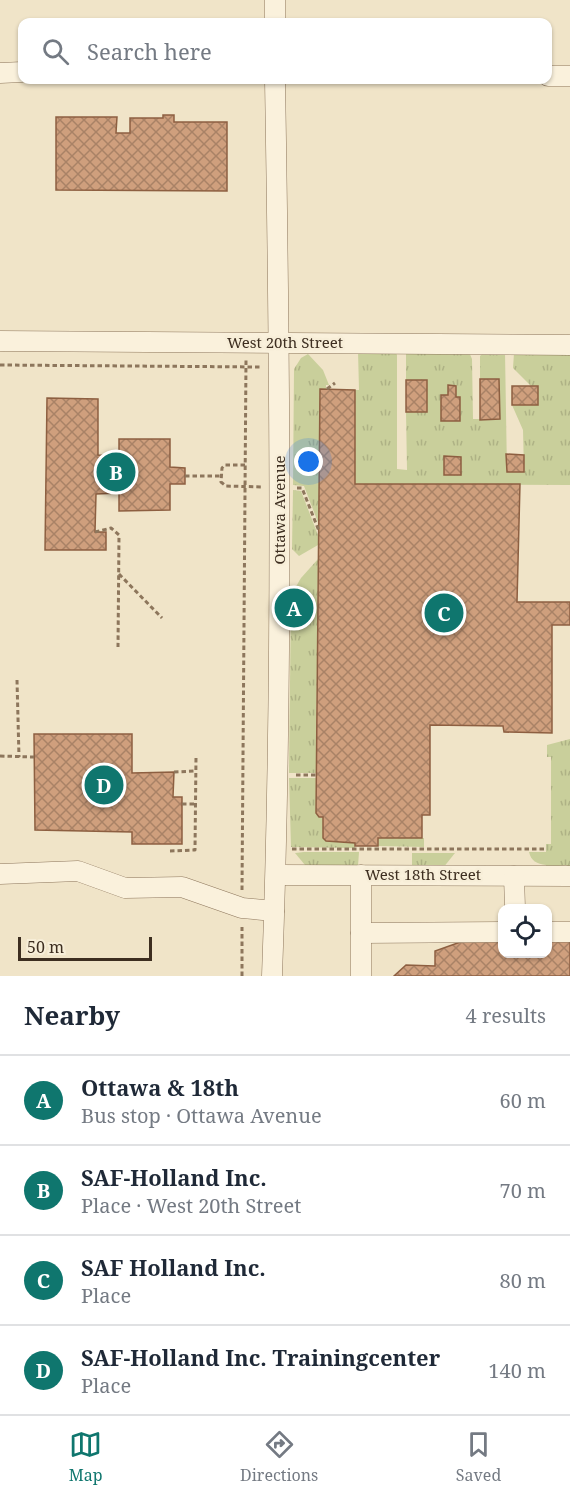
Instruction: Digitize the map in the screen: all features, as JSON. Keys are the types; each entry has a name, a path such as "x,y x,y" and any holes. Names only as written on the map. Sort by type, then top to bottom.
{"street":[{"path":"275,0 275,18"},
{"path":"0,73 18,72"},
{"path":"552,76 570,76"},
{"name":"Ottawa Avenue","path":"272,976 280,616 280,344 275,84"},
{"name":"West 20th Street","path":"0,341 570,345"},
{"path":"0,874 78,871 124,888 182,887 242,908 274,910"},
{"name":"West 18th Street","path":"276,874 570,876"},
{"path":"361,875 361,976"},
{"path":"514,876 515,904"},
{"path":"552,932 570,932"},
{"path":"361,933 498,933"}],"path":[{"path":"242,976 245,343"},
{"path":"0,365 280,368"},
{"path":"327,389 336,383"},
{"path":"185,476 222,476"},
{"path":"95,532 111,528 118,535 118,647"},
{"path":"118,573 162,618"},
{"path":"17,680 19,757"},
{"path":"0,756 34,757"},
{"path":"170,851 195,850 196,757"},
{"path":"174,772 196,771"},
{"path":"182,804 195,804"},
{"path":"276,849 545,849"}],"green space":[{"path":"394,350 397,355 397,469 407,470 406,412 427,412 427,380 406,380 408,351 469,352 472,359 473,419 499,419 499,379 480,379 480,356 485,351 505,352 507,472 524,471 523,430 512,405 538,405 538,386 531,386 513,368 514,353 570,353 570,485 355,484 355,390 359,390 358,351","holes":["448,386 456,386 456,397 460,397 459,421 441,421"]},
{"path":"308,354 323,370 329,385 326,385 326,389 320,389 319,525 304,486 293,485 294,369 301,358"},
{"path":"293,490 301,491 318,535 318,545 299,556 292,549"},
{"path":"318,559 316,773 289,773 291,595 301,578"},
{"path":"570,739 570,868 566,865 546,868 546,865 533,860 529,852 546,852 546,844 551,844 551,757 547,757 547,745"},
{"path":"289,778 317,778 316,813 319,817 323,817 324,840 355,843 355,848 291,847"},
{"path":"378,838 424,838 424,847 378,846"},
{"path":"359,852 358,866 305,865 295,853"},
{"path":"412,853 455,853 443,868 412,869"}],"building":[{"path":"163,115 174,115 174,122 227,122 227,191 56,190 56,117 117,117 116,133 130,133 130,118 163,118"},
{"path":"480,379 499,379 500,419 480,420"},
{"path":"406,380 427,380 427,412 406,412"},
{"path":"448,385 456,386 456,397 460,397 460,421 441,421 441,395 448,395"},
{"path":"512,386 538,386 538,405 512,405"},
{"path":"320,389 355,390 355,484 520,484 517,602 570,602 570,625 552,625 552,733 504,732 503,726 430,725 430,815 422,815 422,838 378,838 378,846 355,846 355,843 326,841 323,838 323,817 319,817 316,813"},
{"path":"47,398 98,399 98,455 119,456 119,439 170,439 170,467 185,468 185,484 170,484 170,510 119,511 119,493 96,494 95,532 106,532 106,550 45,550"},
{"path":"506,454 524,455 524,472 507,472"},
{"path":"444,456 461,457 461,475 444,475"},
{"path":"34,734 132,734 132,773 174,772 173,797 182,797 182,844 132,844 132,832 35,830"},
{"path":"466,940 498,940 498,958 552,958 552,941 570,941 570,976 394,976 406,965 435,966 435,951"}],"place":[{"name":"SAF-Holland Inc.","path":"116,472"},
{"name":"Ottawa & 18th","path":"294,608"},
{"name":"SAF Holland Inc.","path":"444,613"},
{"name":"SAF-Holland Inc. Trainingcenter","path":"104,785"}]}
